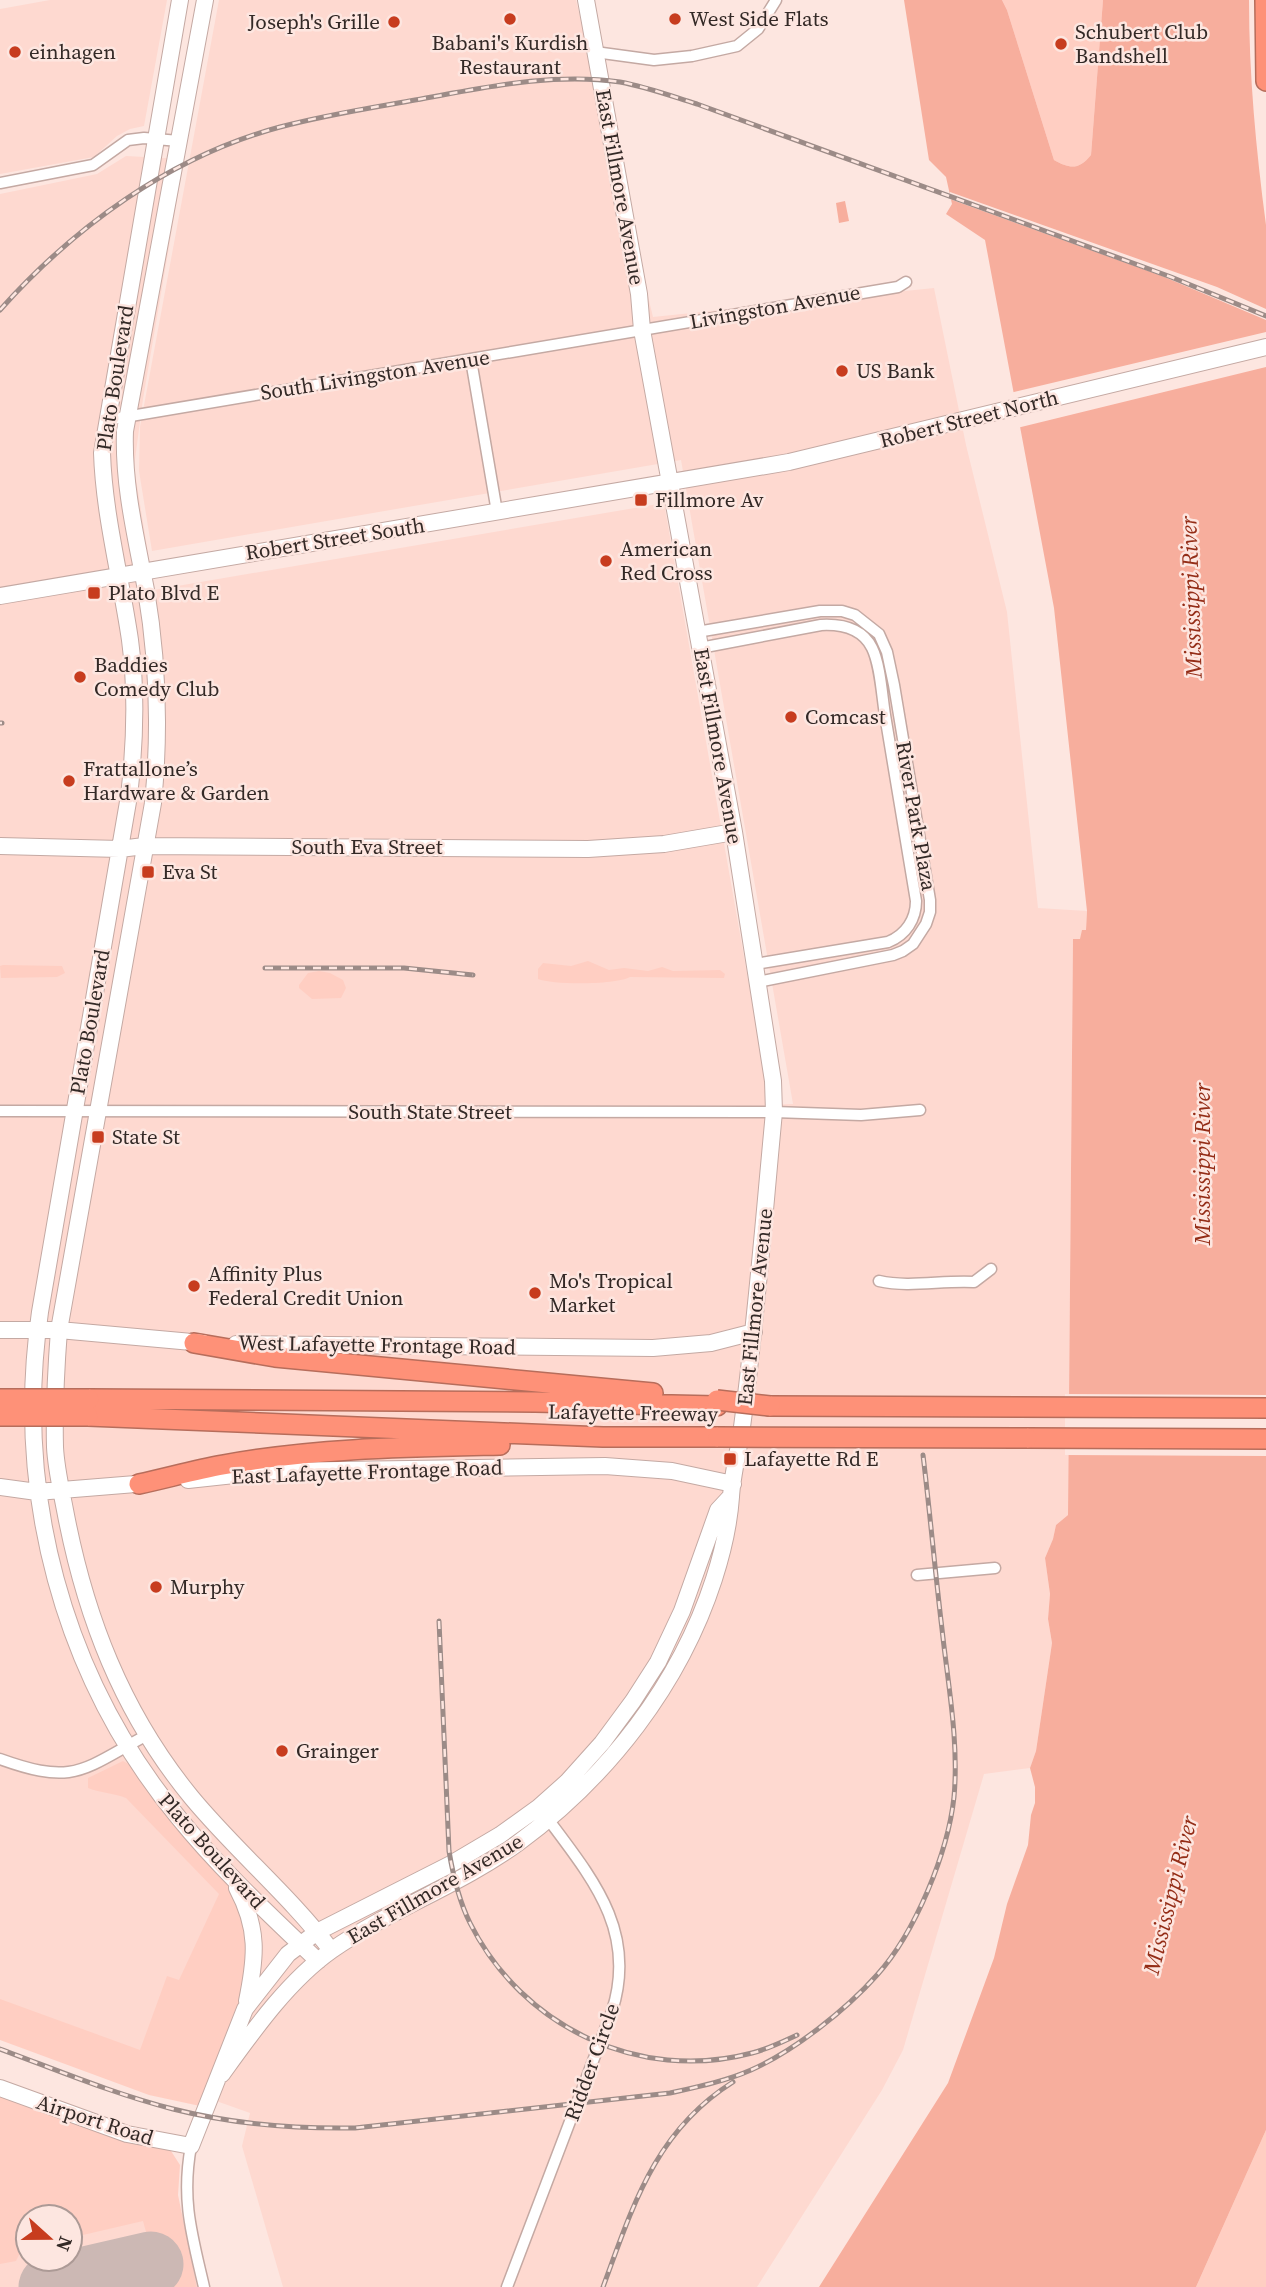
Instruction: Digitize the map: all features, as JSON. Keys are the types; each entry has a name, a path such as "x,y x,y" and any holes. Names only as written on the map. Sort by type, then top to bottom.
{"highway":[{"path":"1265,0 1266,81"},
{"path":"194,1343 275,1357 717,1403 770,1406 1266,1408"},
{"name":"Lafayette Freeway","path":"0,1399 88,1408 603,1437 1266,1439"},
{"name":"Lafayette Freeway","path":"0,1416 88,1408 521,1402 717,1403"},
{"path":"139,1484 222,1465 317,1452 387,1447 534,1445 603,1437"}],"street":[{"name":"Plato Boulevard","path":"180,0 102,453 133,675 135,741 130,795 37,1329 32,1426 37,1492 54,1579 71,1630 96,1689 127,1746 177,1816 229,1873 300,1943 325,1956"},
{"name":"Plato Boulevard","path":"205,0 128,416 125,450 128,491 156,674 157,734 153,803 59,1330 54,1407 60,1491 72,1550 95,1629 124,1692 147,1735 191,1797 317,1932 325,1956"},
{"name":"East Fillmore Avenue","path":"222,2074 267,2013 325,1956 485,1865 544,1813 633,1701 658,1662 682,1611 718,1510 732,1490 754,1332 774,1112 774,1081 734,832 642,330 639,294 586,0"},
{"path":"595,51 654,60 692,57 737,46 758,29 776,0"},
{"path":"0,183 93,165 128,140 156,138 179,141"},
{"name":"Livingston Avenue","path":"642,330 898,287 906,282"},
{"name":"South Livingston Avenue","path":"107,420 642,330"},
{"name":"Robert Street North","path":"670,483 810,457 1266,347"},
{"path":"471,360 497,512"},
{"name":"Robert Street South","path":"0,596 670,483"},
{"name":"River Park Plaza","path":"699,640 820,611 842,611 855,615 879,634 887,652 894,685 930,900 926,924 913,944 892,955 758,982"},
{"name":"River Park Plaza","path":"699,640 839,625 862,635 872,648 880,688 916,901 914,918 903,934 888,942 755,964"},
{"name":"South Eva Street","path":"0,846 120,849 144,846 588,849 664,844 734,832"},
{"name":"South State Street","path":"0,1111 774,1112 861,1115 920,1110"},
{"path":"879,1281 900,1285 951,1280 974,1282 991,1269"},
{"name":"West Lafayette Frontage Road","path":"0,1331 59,1330 194,1343 653,1348 711,1343 754,1332"},
{"name":"East Lafayette Frontage Road","path":"0,1487 37,1492 60,1491 273,1471 598,1466 672,1471 732,1490"},
{"path":"917,1576 995,1568"},
{"path":"0,1759 44,1773 68,1773 90,1767 147,1735"},
{"name":"East Fillmore Avenue","path":"245,2009 280,1963 300,1943 544,1813"},
{"name":"Ridder Circle","path":"507,2287 612,2011 620,1982 618,1940 606,1906 544,1813"},
{"path":"204,2287 186,2196 186,2173 191,2146 222,2074 245,2009 254,1964 254,1939 244,1903 229,1873"},
{"name":"Airport Road","path":"0,2088 127,2134 191,2146"}],"shaded area":[{"path":"50,0 167,0 144,126 117,136 94,157 0,174 0,9"},
{"path":"219,0 576,0 653,317 934,288 966,445 1007,612 1038,908 1087,911 1086,930 1081,939 1073,940 1068,1515 1056,1525 1045,1558 1052,1643 1036,1751 1030,1768 984,1774 903,2050 882,2090 757,2287 283,2287 242,2146 250,2113 0,2024 0,194 97,174 126,156 184,159 143,399 134,467 154,590 664,503 765,1076 765,1105 793,1104 681,460 152,551 139,471 140,427"},
{"path":"1002,0 1103,0 1091,155 1078,166 1065,165 1054,160"},
{"path":"588,961 609,970 624,968 648,971 662,967 673,971 720,970 725,974 724,978 630,977 612,982 584,983 538,979 538,969 543,963 571,966"},
{"path":"0,966 62,966 65,973 57,977 1,978"},
{"path":"319,971 343,980 346,988 341,998 312,999 299,988 308,973"},
{"path":"669,1655 672,1658 628,1728 599,1762 571,1783"},
{"path":"123,1761 134,1767 234,1889 251,1935 244,1991 200,2106 149,2095 0,2040 0,1999 140,2050 167,1976 179,1980 219,1894 126,1798 88,1788 88,1778"},
{"path":"0,2091 168,2154 186,2287 0,2287"},
{"path":"0,2095 130,2143 171,2151 180,2165 178,2195 197,2287 160,2287 157,2276 166,2272 162,2248 151,2250 143,2221 84,2235 84,2203 14,2203 14,2261 0,2264"},
{"path":"1266,2130 1266,2287 1196,2287"}],"water":[{"name":"Mississippi River","path":"904,0 1002,0 1054,160 1074,167 1091,155 1103,0 1249,0 1254,112 1266,225 1266,2130 1196,2287 819,2287 948,2083 994,1958 1007,1904 1028,1845 1035,1803 1035,1787 1030,1768 1036,1751 1052,1643 1045,1558 1056,1525 1068,1515 1073,939 1080,939 1082,930 1086,930 1087,911 1054,608 985,240 946,214 952,204 946,177 929,160"},
{"path":"845,201 849,221 839,223 836,203"}],"pier":[{"path":"950,192 1217,287 1266,309 1266,320 1162,276 947,198"},
{"path":"1266,332 1266,367 1017,428 1010,393"},
{"path":"1065,1394 1266,1395 1266,1456 1065,1455"}],"runway":[{"path":"51,2287 151,2264"}],"railway":[{"path":"0,310 60,250 127,198 201,156 240,140 314,119 492,86 543,80 594,79 649,89 697,104 1171,277 1266,316"},
{"path":"265,968 404,968 473,975"},
{"path":"0,2049 107,2089 173,2109 240,2122 332,2128 355,2128 670,2093 741,2074 784,2052 818,2029 850,2002 891,1958 928,1891 951,1819 955,1776 954,1734 923,1455"},
{"path":"439,1621 449,1851 466,1915 492,1960 520,1991 552,2018 588,2038 627,2052 668,2060 710,2060 752,2053 797,2035"},
{"path":"603,2287 637,2199 665,2147 684,2123 733,2082"}],"place":[{"name":"Babani's Kurdish Restaurant","path":"510,19"},
{"name":"West Side Flats","path":"675,19"},
{"name":"Joseph's Grille","path":"394,22"},
{"name":"Schubert Club Bandshell","path":"1061,44"},
{"name":"einhagen","path":"15,52"},
{"name":"US Bank","path":"842,371"},
{"name":"Fillmore Av","path":"641,500"},
{"name":"American Red Cross","path":"606,561"},
{"name":"Plato Blvd E","path":"94,593"},
{"name":"Baddies Comedy Club","path":"80,677"},
{"name":"Comcast","path":"791,717"},
{"name":"Frattallone’s Hardware & Garden","path":"69,781"},
{"name":"Eva St","path":"148,872"},
{"name":"State St","path":"98,1137"},
{"name":"Affinity Plus Federal Credit Union","path":"194,1286"},
{"name":"Mo's Tropical Market","path":"535,1293"},
{"name":"Lafayette Rd E","path":"730,1459"},
{"name":"Murphy","path":"156,1587"},
{"name":"Grainger","path":"282,1751"}]}
